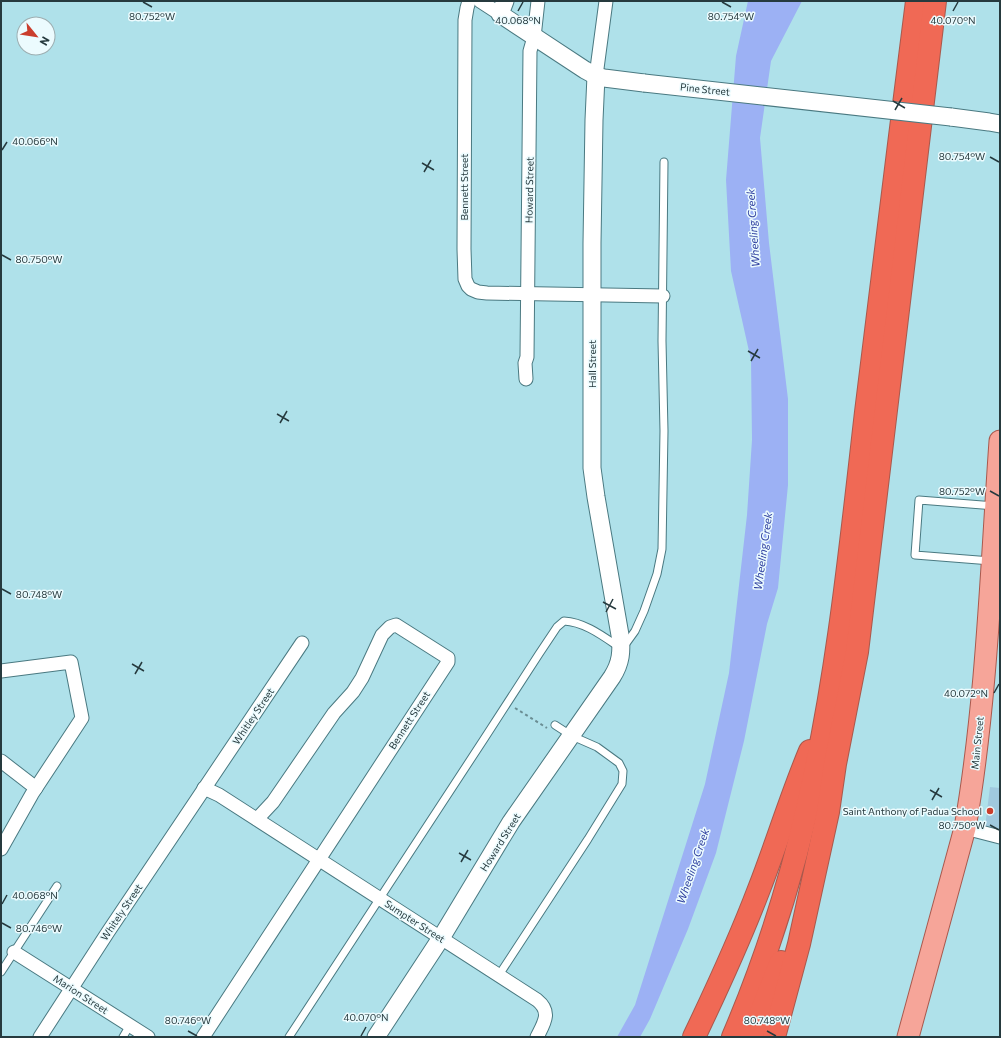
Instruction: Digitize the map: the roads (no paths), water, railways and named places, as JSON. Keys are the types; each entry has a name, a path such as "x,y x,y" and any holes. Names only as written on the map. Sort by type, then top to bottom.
{"highway":[{"path":"733,1037 757,977 786,891 808,806 828,707 849,555 872,354 917,1"},
{"path":"774,1037 799,944 828,812 835,764 857,652 935,1"},
{"path":"694,1037 727,966 759,890 797,783 828,707"},
{"path":"751,1037 789,943 828,812"}],"main road":[{"name":"Main Street","path":"908,1037 965,828 994,615 992,561 1000,453"}],"street":[{"name":"Bennett Street","path":"469,1 466,8 465,20 464,249 465,279 468,286 478,292 502,294 663,296"},
{"name":"Pine Street","path":"480,1 502,7 534,36 584,70 604,78 951,117 1000,124"},
{"name":"Howard Street","path":"526,379 530,51 534,36 538,1"},
{"path":"596,76 606,1"},
{"name":"Hall Street","path":"596,76 592,243 592,468 622,649"},
{"name":"Bennett Street","path":"203,1037 448,662 448,658 396,625 390,627 382,635 362,678 353,692 334,713 277,796 257,820"},
{"name":"Whitley Street","path":"204,788 302,643"},
{"name":"Howard Street","path":"376,1037 441,938 512,822 617,669 622,649"},
{"path":"1,671 71,662 82,718 36,788 1,849"},
{"path":"1,761 36,788"},
{"name":"Sumpter Street","path":"204,788 220,795 543,1005 546,1012 545,1019 537,1037"},
{"name":"Whitely Street","path":"40,1037 204,788"},
{"path":"965,828 1000,837"},
{"name":"Marion Street","path":"14,952 148,1037"}],"lane":[{"path":"289,1037 557,627 564,621 571,621 580,624 622,649 635,631 644,611 660,564 663,520 664,162"},
{"path":"992,561 915,555 919,500 995,506"},
{"path":"499,975 622,784 623,771 619,763 597,747 554,728"},
{"path":"1,972 57,886"},
{"path":"123,1037 130,1025"}],"water":[{"name":"Wheeling Creek","path":"748,1 802,1 771,61 760,138 769,243 788,399 788,485 778,588 767,624 744,741 716,853 688,929 650,1019 640,1037 617,1037 635,1005 705,784 729,673 747,515 752,440 751,360 731,271 726,180 736,56"}],"place":[{"name":"Saint Anthony of Padua School","path":"990,811"}]}
